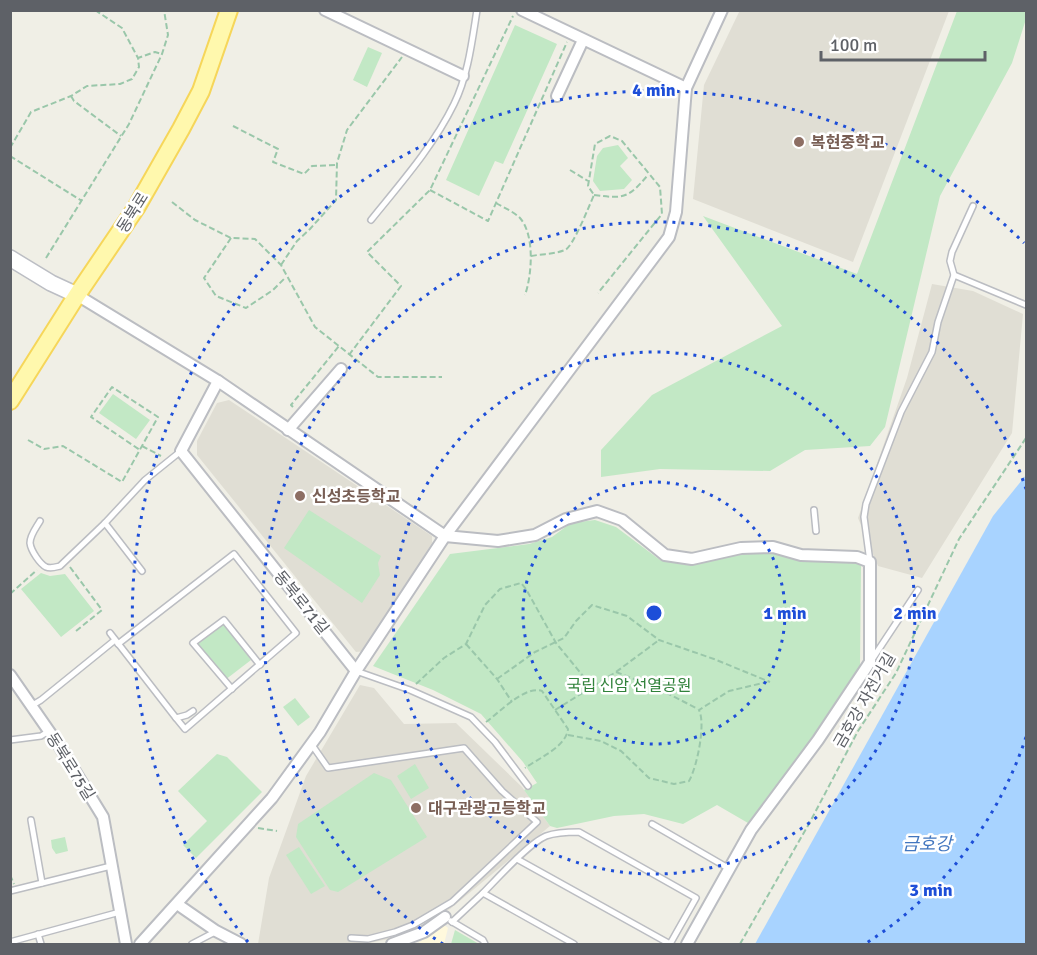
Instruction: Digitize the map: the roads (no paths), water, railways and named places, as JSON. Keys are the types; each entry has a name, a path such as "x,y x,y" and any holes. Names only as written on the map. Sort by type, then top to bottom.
{"main road":[{"name":"동북로","path":"10,401 135,208 181,129 201,91 229,10"}],"street":[{"path":"325,10 463,76"},
{"path":"522,10 686,88"},
{"path":"140,945 272,798 320,732 356,671 445,536 669,237 676,212 686,88 722,10"},
{"path":"557,96 583,40"},
{"path":"10,258 51,283 77,295 218,381 445,536 498,541 536,535 566,519 597,511 622,520 664,555 692,559 741,548 773,547 801,555 857,557 870,562 870,662 818,740 751,830 687,945"},
{"path":"288,430 340,369"},
{"path":"181,451 218,381"},
{"name":"동북로71길","path":"181,451 356,671"},
{"name":"동북로75길","path":"10,675 49,731 103,817 126,945"},
{"path":"177,904 241,945"},
{"path":"392,945 448,920"}],"lane":[{"path":"371,220 423,155 455,104 470,56 477,10"},
{"path":"870,562 864,517 866,504 902,412 932,352 938,322 954,275 950,261 952,252 973,206"},
{"path":"954,275 1026,305"},
{"path":"40,521 30,542 32,550 43,564 52,568 60,566 146,480 181,451"},
{"path":"814,510 816,531"},
{"path":"105,523 142,571"},
{"path":"31,706 41,700 117,642 234,554 296,633 185,729 177,718 117,642 110,633"},
{"path":"870,662 918,590"},
{"path":"232,689 193,644 224,620 260,665"},
{"path":"356,671 410,690 471,717 482,726 528,786"},
{"path":"177,718 193,711"},
{"path":"10,740 41,736 49,731"},
{"path":"311,743 328,768 464,748 502,791 537,822 452,902 413,925 395,932 368,939 351,938"},
{"path":"32,820 42,883"},
{"path":"652,824 728,868"},
{"path":"485,945 483,940 448,920 483,893 517,859 544,837 562,832 579,832 696,898 670,945 517,859"},
{"path":"10,891 111,866"},
{"path":"483,893 574,945"},
{"path":"10,942 120,912"},
{"path":"192,945 216,931"},
{"path":"38,934 41,945"}],"water":[{"name":"금호강","path":"1026,475 1026,944 755,944 993,516"}],"place":[{"name":"복현중학교","path":"799,142"},
{"name":"신성초등학교","path":"300,496"},
{"name":"대구관광고등학교","path":"416,808"}],"park label":[{"name":"국립 신암 선열공원","path":"629,685"}]}
